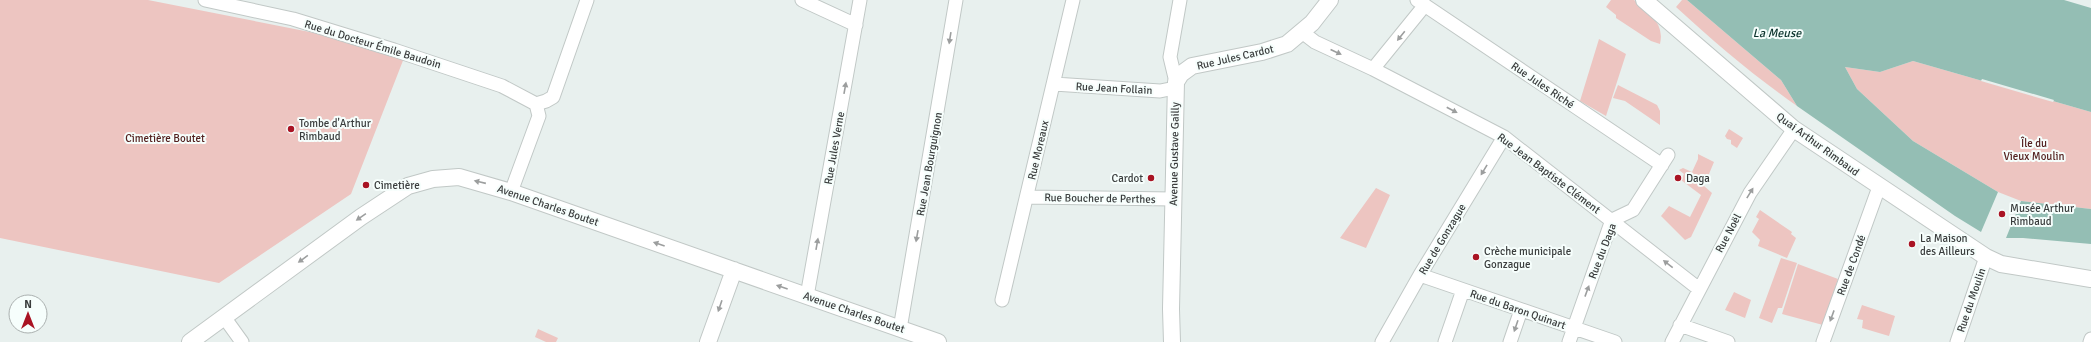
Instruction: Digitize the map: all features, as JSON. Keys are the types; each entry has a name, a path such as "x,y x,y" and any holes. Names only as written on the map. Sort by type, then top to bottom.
{"main road":[{"name":"Rue Jules Cardot","path":"1175,85 1181,74 1192,66 1262,52 1287,44 1312,23 1330,0"},
{"name":"Quai Arthur Rimbaud","path":"1644,0 1794,129 1986,257 2001,264 2091,279"},
{"name":"Avenue Gustave Gailly","path":"1171,309 1175,85"},
{"name":"Avenue Charles Boutet","path":"190,342 361,217 408,186 433,179 459,177 511,192 938,342"},
{"path":"708,342 734,270"},
{"path":"1168,342 1171,309"},
{"path":"1171,309 1172,342"}],"street":[{"name":"Rue du Docteur Émile Baudoin","path":"205,0 230,2 293,19 394,50 502,86 536,104"},
{"path":"511,192 539,116 536,104 553,97 587,0"},
{"path":"802,0 856,25"},
{"name":"Rue Jules Verne","path":"807,296 860,0"},
{"name":"Rue Jean Bourguignon","path":"900,329 956,0"},
{"name":"Rue Moreaux","path":"1002,300 1073,0"},
{"name":"Avenue Gustave Gailly","path":"1175,85 1170,57 1180,0"},
{"name":"Rue Jules Riché","path":"1373,69 1421,3 1665,160"},
{"name":"Rue Jean Baptiste Clément","path":"1302,32 1315,42 1373,69 1504,137 1699,289"},
{"name":"Rue Jean Follain","path":"1054,84 1160,91 1175,85"},
{"name":"Rue Noël","path":"1672,342 1750,193 1794,129"},
{"name":"Rue de Gonzague","path":"1382,342 1420,275 1504,137"},
{"name":"Rue du Daga","path":"1569,342 1612,220 1634,210 1665,160"},
{"name":"Rue de Condé","path":"1823,342 1879,187"},
{"name":"Rue Boucher de Perthes","path":"1027,197 1173,199"},
{"name":"Rue du Moulin","path":"1957,342 1986,257"},
{"name":"Rue du Baron Quinart","path":"1420,275 1615,342"},
{"path":"1445,342 1463,290"},
{"path":"1510,342 1521,310"},
{"path":"224,317 242,342"},
{"path":"1680,325 1728,342"}],"green space":[{"name":"Cimetière Boutet","path":"0,0 148,0 325,35 404,58 351,194 219,283 0,238"},
{"path":"1611,0 1634,0 1645,9 1658,24 1661,36 1660,44 1651,41 1616,18 1616,15 1606,7"},
{"path":"1682,0 1687,0 1781,80 1797,106 1765,83 1676,7"},
{"path":"1599,39 1626,54 1606,116 1580,101"},
{"name":"Île du Vieux Moulin","path":"1913,61 2091,112 2091,209 2021,201 1998,192 1913,141 1857,89 1845,67 1880,72"},
{"path":"1618,85 1657,105 1660,111 1660,125 1625,101 1613,98"},
{"path":"1729,129 1743,138 1737,148 1731,144 1731,140 1727,139 1725,136"},
{"path":"1698,154 1714,162 1704,186 1712,193 1691,237 1685,240 1661,216 1669,206 1690,217 1701,195 1681,180 1684,174 1679,170 1683,168 1692,172 1698,159"},
{"path":"1376,188 1390,195 1366,248 1340,238"},
{"path":"1760,210 1792,232 1791,234 1796,238 1787,258 1758,246 1760,240 1752,232 1759,219 1756,217"},
{"path":"1781,258 1797,263 1782,308 1778,308 1772,323 1759,318"},
{"path":"1798,264 1838,279 1823,325 1782,314"},
{"path":"1734,292 1751,300 1745,318 1725,310"},
{"path":"1862,305 1895,316 1889,336 1862,328 1863,320 1857,319"},
{"path":"538,329 558,338 556,342 546,342 535,337"}],"water":[{"name":"La Meuse","path":"1687,0 2064,0 2091,8 2091,112 1913,61 1880,72 1845,67 1857,89 1913,141 1998,192 1981,232 1955,216 1797,106 1781,80"},
{"path":"2021,201 2091,209 2091,244 2006,238"}],"pier":[{"path":"1982,79 2054,100 2053,102 1981,81"}],"place":[{"name":"Tombe d'Arthur Rimbaud","path":"291,129"},
{"name":"Cardot","path":"1151,178"},
{"name":"Daga","path":"1678,178"},
{"name":"Cimetière","path":"366,185"},
{"name":"Musée Arthur Rimbaud","path":"2002,214"},
{"name":"La Maison des Ailleurs","path":"1912,244"},
{"name":"Crèche municipale Gonzague","path":"1476,257"}]}
